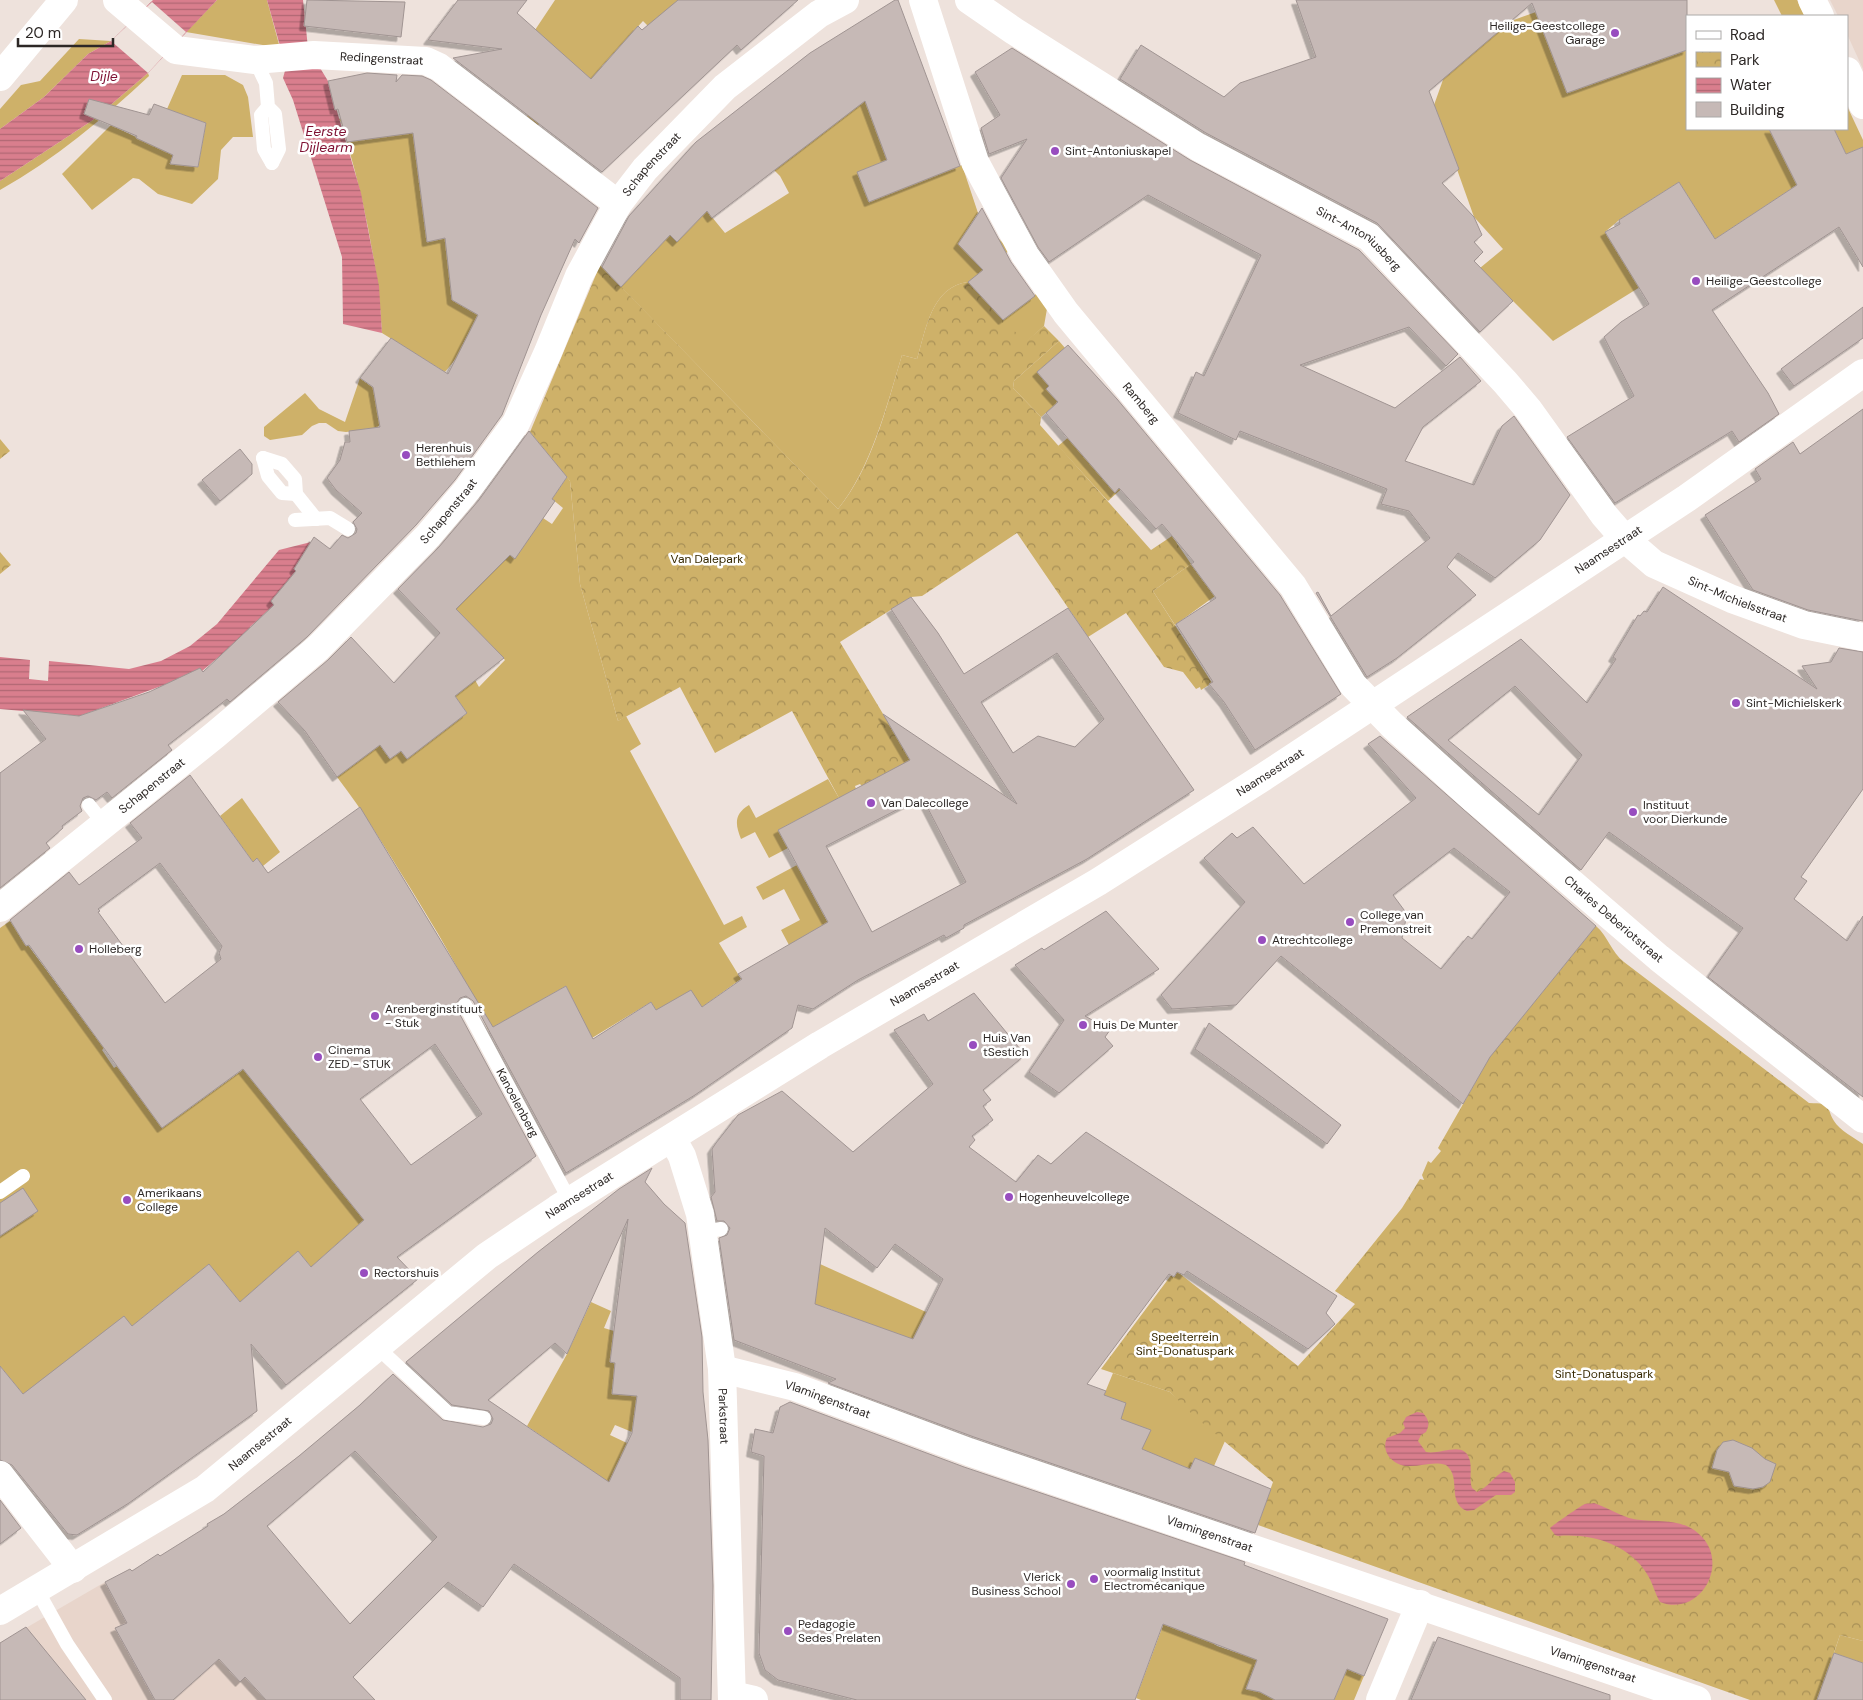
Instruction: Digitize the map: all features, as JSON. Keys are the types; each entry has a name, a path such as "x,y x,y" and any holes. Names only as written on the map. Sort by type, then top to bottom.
{"street":[{"path":"0,77 64,0"},
{"name":"Schapenstraat","path":"0,908 97,815 318,648 388,567 428,536 467,490 516,423 579,276 618,204 646,169 725,87 819,14 845,0"},
{"name":"Ramberg","path":"923,0 975,162 1025,255 1066,313 1293,586 1353,685 1373,707"},
{"name":"Sint-Antoniusberg","path":"969,0 1014,31 1198,147 1369,237 1528,409 1604,516 1624,538"},
{"path":"1812,0 1820,15"},
{"name":"Redingenstraat","path":"127,8 176,50 255,60 313,55 426,61 438,68 618,204"},
{"path":"1848,73 1863,104"},
{"name":"Naamsestraat","path":"0,1611 205,1489 487,1256 570,1200 820,1045 1098,882 1373,707 1624,538 1687,498 1863,373"},
{"name":"Sint-Michielsstraat","path":"1624,538 1654,564 1732,600 1804,625 1863,637"},
{"name":"Charles Deberiotstraat","path":"1373,707 1475,800 1659,958 1863,1119"},
{"name":"Parkstraat","path":"672,1138 682,1156 700,1214 712,1230 722,1369 739,1698"},
{"name":"Vlamingenstraat","path":"722,1369 795,1387 977,1454 1697,1700"},
{"path":"0,1475 73,1569"},
{"path":"1380,1700 1420,1604"}],"lane":[{"path":"255,60 266,83 268,107"},
{"path":"296,494 316,519"},
{"path":"295,520 330,518 348,529"},
{"name":"Kanoelenberg","path":"465,1005 570,1200"},
{"path":"0,1192 23,1176"},
{"path":"377,1347 448,1413 484,1418"},
{"path":"37,1590 67,1644 105,1700"}],"shaded area":[{"path":"1830,0 1863,0 1863,69 1848,36 1848,15 1838,15"},
{"path":"105,1582 148,1660 196,1633 240,1681 245,1677 266,1700 0,1700 0,1643"}],"green space":[{"path":"217,0 267,0 280,48 186,32"},
{"path":"555,0 709,0 651,29 643,21 602,66 604,69 572,101 554,106 538,125 527,116 538,101 535,30"},
{"path":"1774,0 1797,0 1804,15 1782,15"},
{"path":"1536,12 1567,93 1686,50 1686,130 1770,130 1797,185 1715,239 1679,182 1619,220 1605,232 1640,287 1553,341 1480,268 1503,249 1474,217 1434,105 1444,77 1511,21"},
{"path":"79,39 111,41 88,54 44,97 0,129 0,109 21,85 40,81"},
{"path":"148,73 149,76 132,92 78,138 0,190 0,181 93,120"},
{"path":"861,74 887,160 858,172 869,202 962,165 978,213 958,244 994,234 1010,250 968,282 946,292 938,301 927,323 917,359 902,355 884,415 869,455 850,493 838,509 621,287 670,235 678,241 707,211 725,233 789,193 780,176 769,165"},
{"path":"182,75 225,75 243,85 248,97 253,137 233,137 221,150 218,179 192,204 158,194 139,179 133,178 92,210 62,174 111,125 173,155 171,164 198,167 206,123 167,109"},
{"path":"1848,108 1863,140 1863,147 1846,154 1834,130 1848,130"},
{"path":"365,113 413,133 427,242 457,236 449,275 452,300 464,307 480,310 458,356 445,372 382,333 370,237 360,189 347,142 367,139 363,123 343,126 339,119"},
{"name":"Van Dalepark","path":"600,265 838,509 850,493 869,455 884,415 902,355 917,359 927,323 938,301 946,292 968,282 1025,342 1044,326 1059,341 1014,381 1013,388 1041,417 1040,425 1151,550 1172,536 1191,564 1153,591 1212,683 1201,690 1200,687 1196,689 1183,672 1164,667 1126,613 1088,637 1017,533 922,596 911,597 840,642 913,764 862,786 860,784 855,786 856,789 839,798 792,711 715,753 680,687 618,721 580,584 570,481 530,432"},
{"path":"1040,291 1048,303 1044,326 1025,343 971,316 1003,319"},
{"path":"1059,341 1065,348 1037,372 1049,386 1046,389 1057,401 1041,417 1013,388 1014,381"},
{"path":"360,378 396,405 377,428 346,432 338,431 326,423 319,423 312,426 302,435 270,440 264,436 264,427 305,393 319,409 345,422"},
{"path":"1082,426 1129,482 1108,501 1058,446"},
{"path":"0,439 10,451 0,459"},
{"path":"567,477 570,481 580,584 618,721 626,716 641,744 630,751 724,925 742,916 747,927 719,943 741,979 702,1007 656,1010 651,1002 592,1038 566,986 488,1030 461,974 430,921 374,831 337,777 380,745 390,759 401,751 407,759 467,713 455,696 475,680 479,687 505,660 450,603 488,540 515,558 543,518 552,524 563,508 552,499"},
{"path":"0,552 11,565 0,574"},
{"path":"1191,564 1204,582 1233,583 1175,625 1153,591"},
{"path":"828,779 839,798 778,830 788,848 769,858 755,832 741,839 737,820 744,808 749,805 756,818"},
{"path":"242,798 280,852 263,866 257,858 253,862 220,816"},
{"path":"797,865 842,949 789,945 781,930 800,920 784,889 763,900 756,887"},
{"path":"10,921 104,1048 102,1050 114,1068 117,1066 162,1128 244,1069 364,1220 311,1267 298,1251 240,1302 209,1264 132,1326 23,1394 0,1366 0,928"},
{"name":"Sint-Donatuspark","path":"1596,926 1624,962 1809,1103 1828,1106 1836,1124 1863,1144 1863,1641 1840,1635 1818,1700 1750,1700 1258,1525 1273,1482 1194,1416 1170,1392 1101,1369 1175,1270 1298,1366 1355,1304 1335,1291 1402,1208 1420,1179 1424,1180 1422,1175 1428,1161 1431,1163 1441,1151 1438,1148 1479,1076 1476,1074"},
{"path":"820,1264 946,1321 936,1348 824,1307 817,1326 792,1298"},
{"path":"591,1302 611,1311 604,1328 614,1331 610,1362 615,1363 612,1393 637,1396 632,1432 615,1425 610,1435 648,1453 631,1498 527,1426 567,1354"},
{"path":"1113,1373 1170,1392 1225,1441 1214,1466 1195,1458 1190,1469 1175,1463 1170,1472 1137,1459 1150,1431 1121,1419 1104,1395"},
{"path":"1168,1612 1217,1646 1244,1655 1258,1621 1271,1626 1246,1689 1260,1692 1271,1698 1318,1700 1141,1700 1136,1698"},
{"path":"1840,1635 1863,1641 1863,1663 1834,1653"},
{"path":"1347,1669 1364,1676 1354,1700 1334,1700"}],"water":[{"name":"Dijle","path":"153,0 217,0 148,73 93,120 0,181 0,129 44,97 88,54 111,41"},
{"name":"Eerste Dijlearm","path":"267,0 303,0 308,48 328,81 361,193 379,286 382,333 343,324 342,257 293,100 283,78 286,67"},
{"path":"311,542 294,569 296,571 271,601 274,605 250,627 252,629 202,671 80,716 0,709 0,657 30,660 29,679 48,681 49,661 129,669 161,661 190,646 217,624 279,550"},
{"path":"1417,1412 1423,1413 1428,1422 1426,1432 1421,1435 1418,1441 1426,1452 1452,1449 1463,1451 1467,1454 1470,1461 1472,1488 1477,1492 1504,1471 1510,1473 1515,1482 1515,1492 1511,1495 1496,1495 1474,1510 1467,1511 1457,1502 1453,1476 1451,1470 1446,1465 1437,1463 1404,1466 1394,1462 1387,1454 1385,1444 1387,1438 1400,1433 1405,1428 1403,1423 1406,1417"},
{"path":"1594,1503 1629,1518 1675,1523 1691,1528 1699,1534 1708,1546 1712,1559 1712,1572 1707,1585 1699,1595 1688,1602 1675,1605 1660,1602 1647,1574 1630,1555 1620,1548 1583,1536 1558,1536 1550,1528 1583,1505"}],"pier":[{"path":"152,2 186,32 148,73 111,41"}],"building":[{"path":"307,0 405,2 401,37 304,26"},
{"path":"458,0 527,0 517,13 591,79 638,26 642,30 678,0 798,0 741,50 737,45 602,172 453,58 502,49 428,40"},
{"path":"895,0 898,0 960,166 869,202 857,172 887,160 865,101 712,218 707,211 677,242 670,235 621,287 602,267 629,216 696,142 810,53"},
{"path":"1296,0 1687,0 1686,50 1567,93 1532,3 1429,91 1459,169 1442,183 1474,217 1482,235 1474,242 1483,252 1474,261 1513,301 1480,332 1377,223 1206,133 1120,79 1141,45 1224,97 1240,83 1316,57"},
{"path":"1012,48 1190,160 1359,250 1458,354 1446,366 1409,327 1300,365 1395,408 1460,357 1481,381 1423,427 1405,461 1474,485 1502,426 1514,416 1570,495 1540,540 1495,578 1458,553 1447,567 1476,595 1397,658 1367,677 1316,593 1318,592 1331,616 1430,538 1409,511 1381,504 1387,489 1240,431 1236,440 1178,413 1196,372 1204,376 1261,255 1148,195 1049,262 1038,247 1001,178 1027,139 989,154 981,128 1000,115 975,72"},
{"path":"367,73 397,75 396,82 402,75 422,76 431,80 598,208 579,243 575,239 541,315 502,415 455,480 416,525 307,637 230,702 227,699 168,745 172,750 112,798 107,792 96,800 88,796 83,798 80,806 82,811 62,826 63,828 46,843 50,848 0,888 0,773 46,739 23,710 79,716 149,692 200,668 203,672 274,605 271,601 296,571 294,569 314,537 330,549 342,535 348,538 356,533 357,529 353,522 362,513 336,490 327,478 340,460 345,442 350,442 349,431 380,427 373,387 360,378 391,338 448,374 478,315 452,300 445,238 427,242 413,133 347,142 338,109 335,110 328,81"},
{"path":"89,99 149,115 154,104 206,123 198,167 170,164 173,155 136,138 137,136 84,114"},
{"name":"Heilige-Geestcollege","path":"1770,130 1834,130 1846,154 1863,147 1863,267 1839,227 1712,310 1768,393 1779,414 1739,442 1732,431 1615,503 1567,437 1634,396 1604,337 1621,322 1649,304 1605,232 1620,224 1619,220 1679,182 1715,239 1797,185"},
{"path":"982,208 1011,262 1035,296 1003,320 968,282 983,270 958,244"},
{"path":"1863,307 1863,338 1794,386 1781,369"},
{"path":"1068,345 1117,399 1280,595 1341,694 1255,750 1224,702 1209,684 1213,682 1176,624 1216,598 1191,564 1194,562 1162,524 1156,529 1119,488 1115,493 1046,413 1058,402 1046,389 1049,386 1037,372"},
{"path":"1863,409 1863,621 1808,610 1753,590 1705,515 1761,479 1755,469 1793,442 1800,454"},
{"path":"529,431 567,477 552,499 555,501 515,559 510,555 456,609 504,658 455,696 467,713 407,759 401,751 390,759 380,745 337,777 305,731 278,702 328,660 351,637 394,683 440,633 398,589 439,547 479,500"},
{"path":"240,449 252,464 252,474 220,501 202,480"},
{"path":"1663,587 1817,689 1802,666 1831,662 1839,648 1863,652 1863,789 1801,877 1807,881 1794,899 1847,941 1863,916 1863,1097 1708,977 1743,928 1609,832 1581,870 1407,717 1521,639 1587,703 1616,659 1613,657 1638,615 1640,616 1644,611 1647,612","holes":["1515,686 1582,755 1539,815 1448,740"]},
{"path":"911,597 938,633 964,674 1068,608 1194,790 1087,859 964,925 964,928 946,938 944,935 858,980 813,1009 798,1005 792,1028 695,1095 566,1173 473,1001 466,996 460,998 456,1004 457,1009 536,1156 397,1257 418,1279 286,1385 251,1344 257,1411 129,1503 77,1535 68,1534 12,1465 0,1460 0,1366 23,1394 124,1316 132,1326 209,1264 240,1302 298,1251 311,1267 364,1220 243,1069 162,1128 29,945 26,946 10,920 69,872 79,885 142,838 130,823 190,775 253,862 257,858 268,873 360,807 493,1027 566,986 593,1039 651,1002 656,1010 691,990 702,1007 742,979 738,974 828,922 778,830 910,760 883,714 1017,804 891,609","holes":["1057,653 1104,719 1075,747 1038,736 1013,753 981,702","922,797 966,882 872,932 826,846","160,863 222,946 219,953 221,959 165,1003 98,912 100,911 98,909","435,1044 482,1114 411,1165 360,1099"]},
{"name":"College van Premonstreit","path":"1380,736 1596,926 1490,1057 1463,1104 1281,956 1236,1005 1172,1009 1161,995 1245,902 1204,858 1232,833 1237,838 1253,827 1304,884 1416,798 1368,744","holes":["1454,848 1510,892 1472,939 1468,936 1441,969 1402,938 1407,914 1393,895"]},
{"path":"1106,911 1159,969 1085,1016 1110,1030 1105,1037 1113,1046 1059,1093 1029,1072 1064,1020 1015,965 1042,948 1044,950"},
{"path":"974,993 1025,1055 983,1090 991,1100 983,1106 993,1120 972,1136 975,1140 969,1147 1016,1182 1038,1155 1051,1164 1086,1132 1337,1296 1326,1313 1335,1324 1308,1349 1187,1271 1184,1275 1177,1272 1174,1277 1169,1274 1087,1384 1106,1391 1104,1395 1126,1403 1121,1419 1151,1430 1142,1449 1190,1469 1195,1458 1271,1489 1255,1533 974,1437 828,1383 836,1379 734,1340 719,1238 727,1235 730,1228 724,1221 717,1221 711,1197 715,1192 712,1149 738,1115 782,1091 853,1152 933,1084 894,1030 924,1014 928,1021","holes":["825,1228 877,1268 895,1244 943,1279 913,1339 815,1304"]},
{"path":"1209,1023 1341,1125 1327,1144 1195,1049"},
{"path":"652,1168 645,1182 664,1204 685,1223 702,1337 703,1392 708,1440 713,1586 711,1700 680,1700 680,1678 514,1564 483,1607 448,1582 353,1677 375,1700 266,1700 245,1677 240,1682 219,1659 173,1700 155,1700 115,1628 127,1623 105,1582 130,1569 132,1571 158,1554 160,1556 208,1526 207,1524 224,1514 299,1456 360,1405 393,1374 443,1420 483,1427 491,1424 493,1419 489,1411 452,1405 406,1362 538,1252 619,1189","holes":["628,1219 610,1362 615,1363 612,1394 637,1396 632,1433 609,1482 488,1400 555,1343 567,1354","355,1451 437,1537 350,1624 267,1526"]},
{"path":"23,1188 38,1211 0,1236 0,1203"},
{"path":"790,1402 964,1467 1245,1562 1244,1565 1388,1619 1364,1676 1347,1669 1334,1700 1275,1700 1260,1692 1246,1689 1257,1660 1163,1624 1135,1700 857,1700 778,1680 765,1670 759,1653 764,1456 751,1452 755,1429 773,1433 780,1407"},
{"path":"1733,1440 1752,1448 1765,1459 1776,1464 1770,1482 1763,1487 1753,1489 1734,1486 1729,1472 1712,1468 1717,1450 1723,1442"},
{"path":"0,1500 21,1528 0,1544"},
{"path":"26,1627 86,1700 0,1700 0,1643"},
{"path":"1438,1637 1610,1695 1610,1700 1411,1700"},
{"path":"1834,1653 1863,1663 1863,1700 1817,1700"}],"place":[{"name":"Heilige-Geestcollege Garage","path":"1615,33"},
{"name":"Sint-Antoniuskapel","path":"1055,151"},
{"name":"Heilige-Geestcollege","path":"1696,281"},
{"name":"Herenhuis Bethlehem","path":"406,455"},
{"name":"Sint-Michielskerk","path":"1736,703"},
{"name":"Van Dalecollege","path":"871,803"},
{"name":"Instituut voor Dierkunde","path":"1633,812"},
{"name":"College van Premonstreit","path":"1350,922"},
{"name":"Atrechtcollege","path":"1262,940"},
{"name":"Holleberg","path":"79,949"},
{"name":"Arenberginstituut - Stuk","path":"375,1016"},
{"name":"Huis De Munter","path":"1083,1025"},
{"name":"Huis Van tSestich","path":"973,1045"},
{"name":"Cinema ZED - STUK","path":"318,1057"},
{"name":"Hogenheuvelcollege","path":"1009,1197"},
{"name":"Amerikaans College","path":"127,1200"},
{"name":"Rectorshuis","path":"364,1273"},
{"name":"voormalig Institut Electromécanique","path":"1094,1579"},
{"name":"Vlerick Business School","path":"1071,1584"},
{"name":"Pedagogie Sedes Prelaten","path":"788,1631"}],"park label":[{"name":"Speelterrein Sint-Donatuspark","path":"1185,1344"}]}
